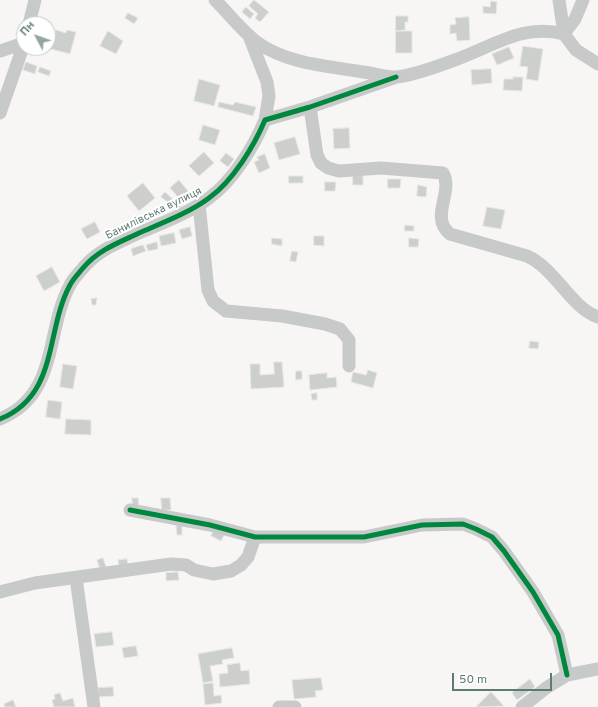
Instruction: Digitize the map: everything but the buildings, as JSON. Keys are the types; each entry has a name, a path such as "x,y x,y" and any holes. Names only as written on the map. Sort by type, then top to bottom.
{"street":[{"path":"31,16 35,0"},
{"path":"215,0 249,36 270,50 297,60 396,77"},
{"path":"559,0 564,34 576,50 598,64"},
{"path":"564,34 583,0"},
{"path":"265,120 310,108 396,77 436,67 521,33 539,30 564,34"},
{"name":"Банилівська вулиця","path":"0,419 21,407 42,380 59,316 70,285 83,267 99,252 199,204 219,189 240,164 258,136 265,120 269,96 267,82 249,36"},
{"path":"0,51 16,46"},
{"path":"0,113 20,56"},
{"path":"310,108 317,156 321,163 328,168 339,171 381,168 443,172 446,179 441,221 444,229 450,234 527,256 538,261 584,309 598,317"},
{"path":"199,204 208,290 212,301 226,311 282,316 340,329 349,340 349,366"},
{"path":"130,510 187,520 255,537 364,537 422,525 463,524 492,537 504,551 533,592 558,635 567,675"},
{"path":"0,592 35,583 171,564 186,565 194,570 213,574 231,571 241,565 248,557 255,537"},
{"path":"76,578 94,707"},
{"path":"522,707 546,688 567,675 598,669"},
{"path":"279,707 296,707"}],"cycle path":[{"path":"0,419 19,408 32,394 41,378 48,360 62,303 71,283 95,256 139,233 184,213 218,191 234,173 249,152 265,120 310,107 396,77"},
{"path":"130,510 210,525 255,537 364,537 422,525 463,524 492,537 504,551 533,592 558,635 567,675"}]}
